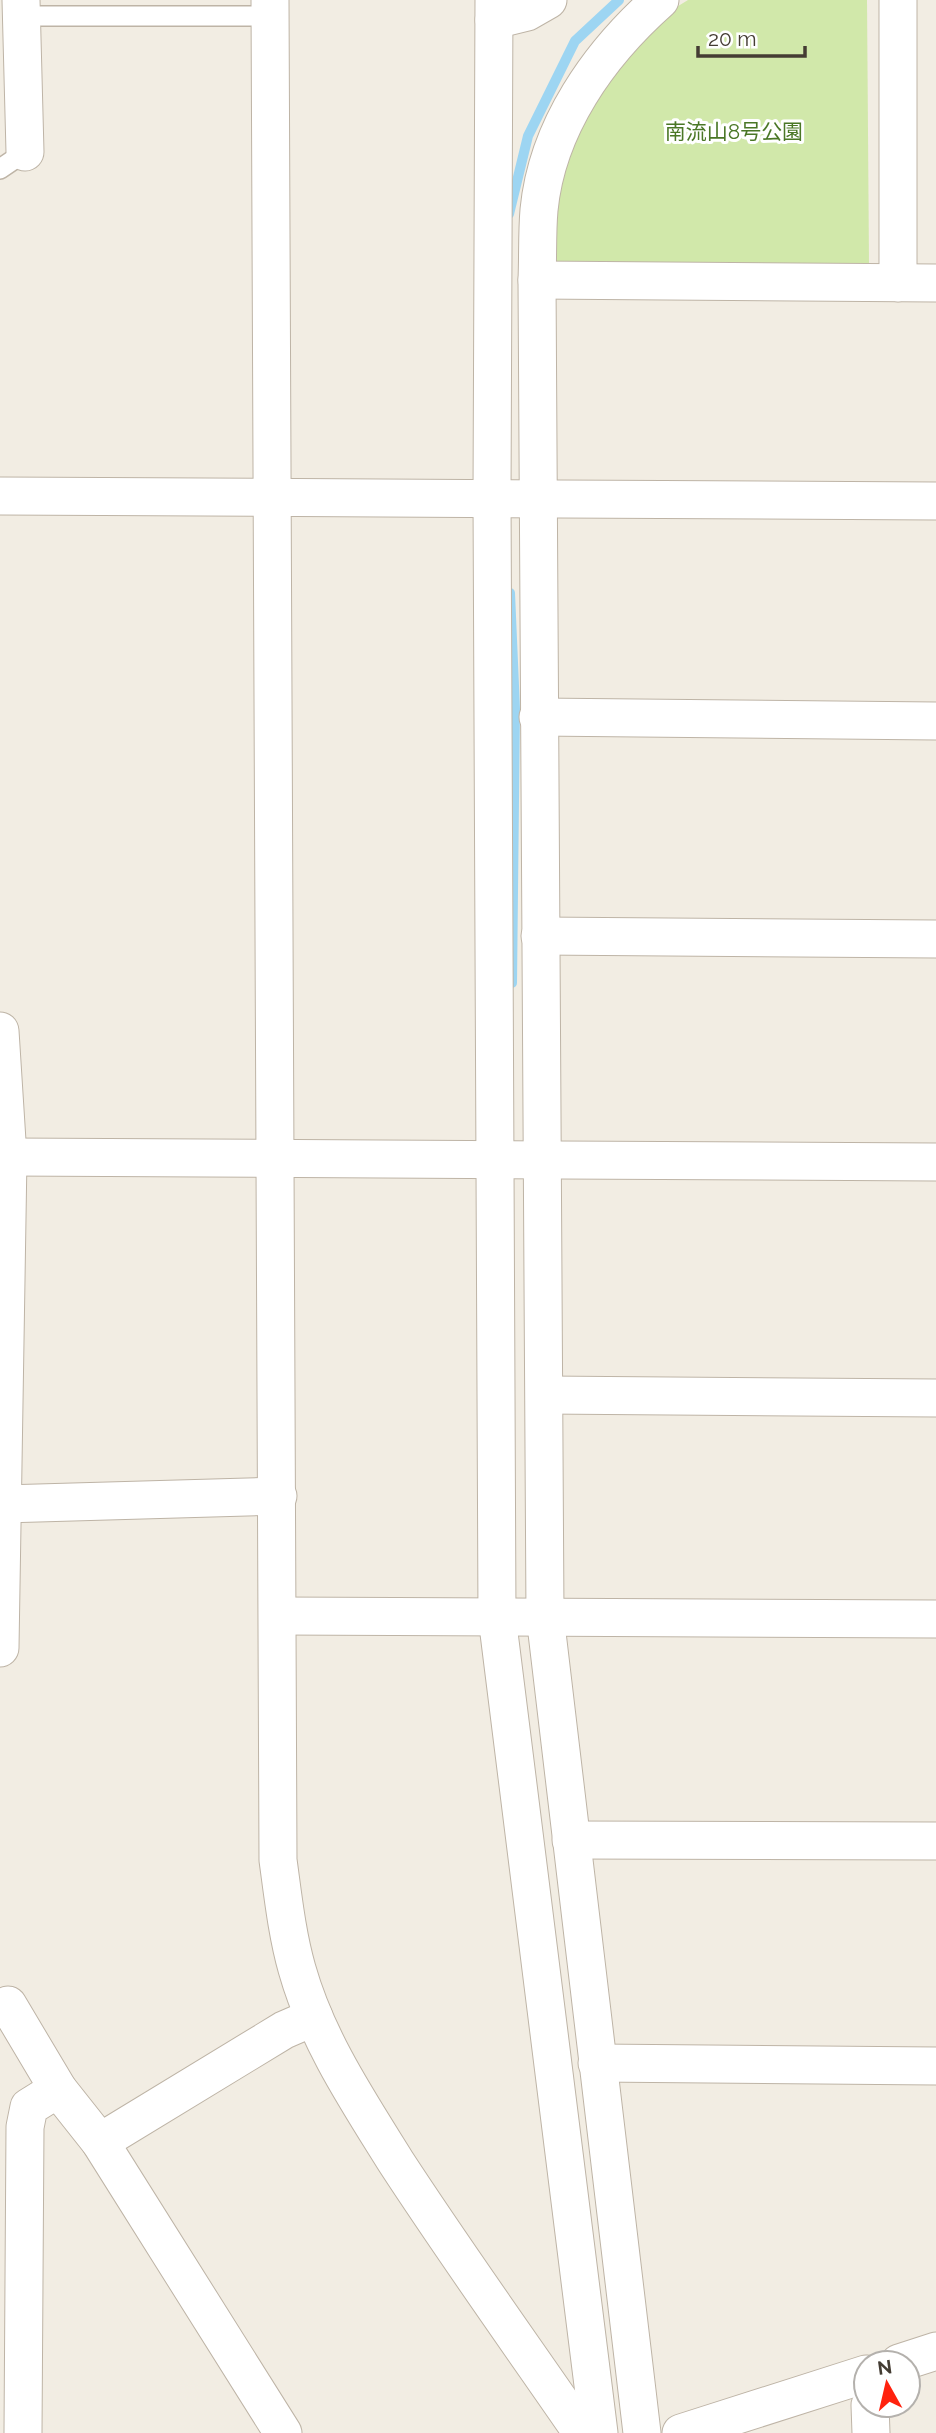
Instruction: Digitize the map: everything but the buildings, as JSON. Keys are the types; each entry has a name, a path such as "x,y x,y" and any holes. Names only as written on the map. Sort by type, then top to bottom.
{"street":[{"path":"548,0 527,12 494,10 492,497 497,1617 599,2433"},
{"path":"642,2433 545,1616 537,280 540,208 556,143 588,77 627,29 660,0"},
{"path":"898,0 898,283"},
{"path":"13,160 22,8"},
{"path":"270,8 278,1860 285,1915 297,1970 314,2017 344,2080 409,2182 582,2433"},
{"path":"537,280 936,283"},
{"path":"0,496 936,501"},
{"path":"538,717 936,721"},
{"path":"540,936 936,939"},
{"path":"0,1031 8,1157 0,1648"},
{"path":"8,1157 936,1162"},
{"path":"545,1395 936,1398"},
{"path":"3,1504 278,1496"},
{"path":"279,1616 936,1619"},
{"path":"571,1840 936,1841"},
{"path":"4,2001 58,2089 100,2142 283,2433"},
{"path":"100,2142 284,2030 314,2017"},
{"path":"597,2063 936,2066"},
{"path":"23,2433 25,2127 29,2108 58,2089"},
{"path":"681,2433 852,2378"}],"lane":[{"path":"22,8 270,8"}],"green space":[{"name":"南流山8号公園","path":"688,0 867,0 869,264 557,266 557,209 566,144 616,64 654,21"}],"waterway":[{"path":"509,214 528,136 575,41 619,0"},
{"path":"510,593 515,709 512,983"}]}
